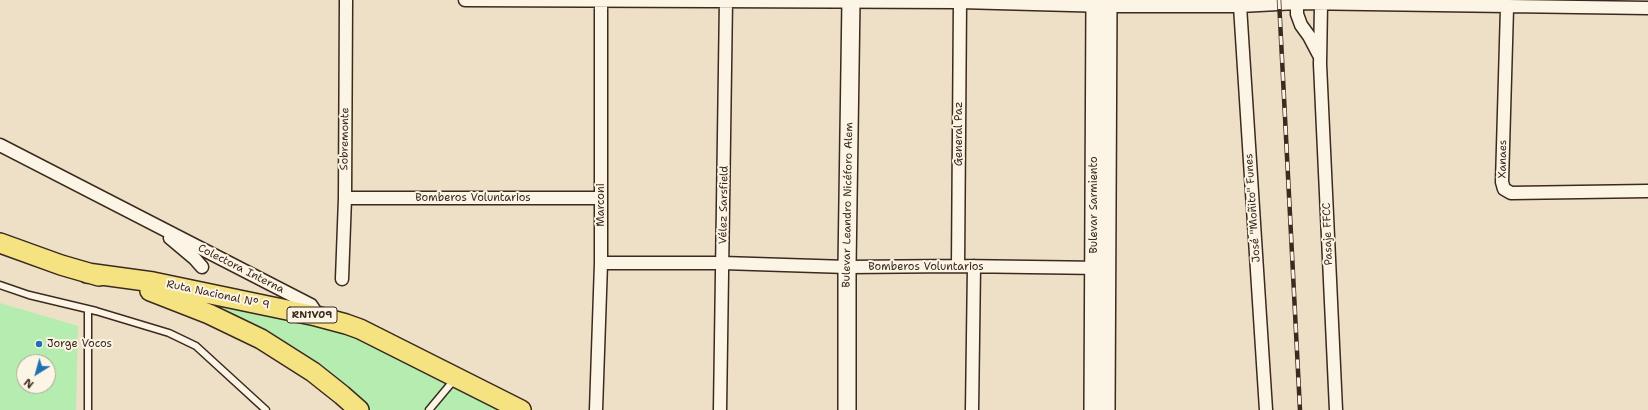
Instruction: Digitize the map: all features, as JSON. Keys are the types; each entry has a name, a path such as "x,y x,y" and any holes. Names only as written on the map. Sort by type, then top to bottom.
{"main road":[{"name":"Bulevar Leandro Nicéforo Alem","path":"848,410 847,267 851,1"},
{"name":"Bulevar Sarmiento","path":"1093,410 1100,268 1101,3"},
{"name":"Ruta Nacional Nº 9","path":"0,243 87,273 149,291 184,303 216,317 261,339 313,372 359,410"},
{"name":"Bulevar Sarmiento","path":"1100,268 1106,410"},
{"name":"Ruta Nacional Nº 9","path":"87,273 153,282 319,317 360,329 521,410"}],"street":[{"name":"Sobremonte","path":"342,278 345,198 346,0"},
{"path":"465,0 978,1 1240,6 1297,2 1321,4 1432,3 1507,8 1560,4 1648,8"},
{"name":"Marconi","path":"596,410 601,263 601,0"},
{"name":"Vélez Sarsfield","path":"720,410 726,1"},
{"name":"General Paz","path":"958,266 960,2"},
{"name":"Pasaje FFCC","path":"1297,2 1297,14 1301,25 1309,36 1320,58"},
{"name":"Pasaje FFCC","path":"1321,4 1320,58 1336,410"},
{"name":"José \"Moñito\" Funes","path":"1240,6 1266,410"},
{"name":"Xanaes","path":"1507,8 1502,182 1504,189 1511,193 1648,191"},
{"name":"Colectora Interna","path":"0,145 311,305 319,317"},
{"name":"Bomberos Voluntarios","path":"345,198 601,198"},
{"name":"Colectora Interna","path":"158,226 202,266"},
{"name":"Bomberos Voluntarios","path":"601,263 723,263 847,267 974,266 1100,268"},
{"path":"972,410 974,266"}],"lane":[{"path":"0,285 29,295 88,309 169,333 196,346 266,410"},
{"path":"88,309 88,410"},
{"path":"430,410 456,377"}],"green space":[{"path":"152,286 349,331 504,410 367,410"},
{"name":"Jorge Vocos","path":"0,303 78,326 76,410 0,410"}],"railway":[{"path":"1279,0 1300,410"}],"place":[{"name":"Jorge Vocos","path":"39,344"}]}
